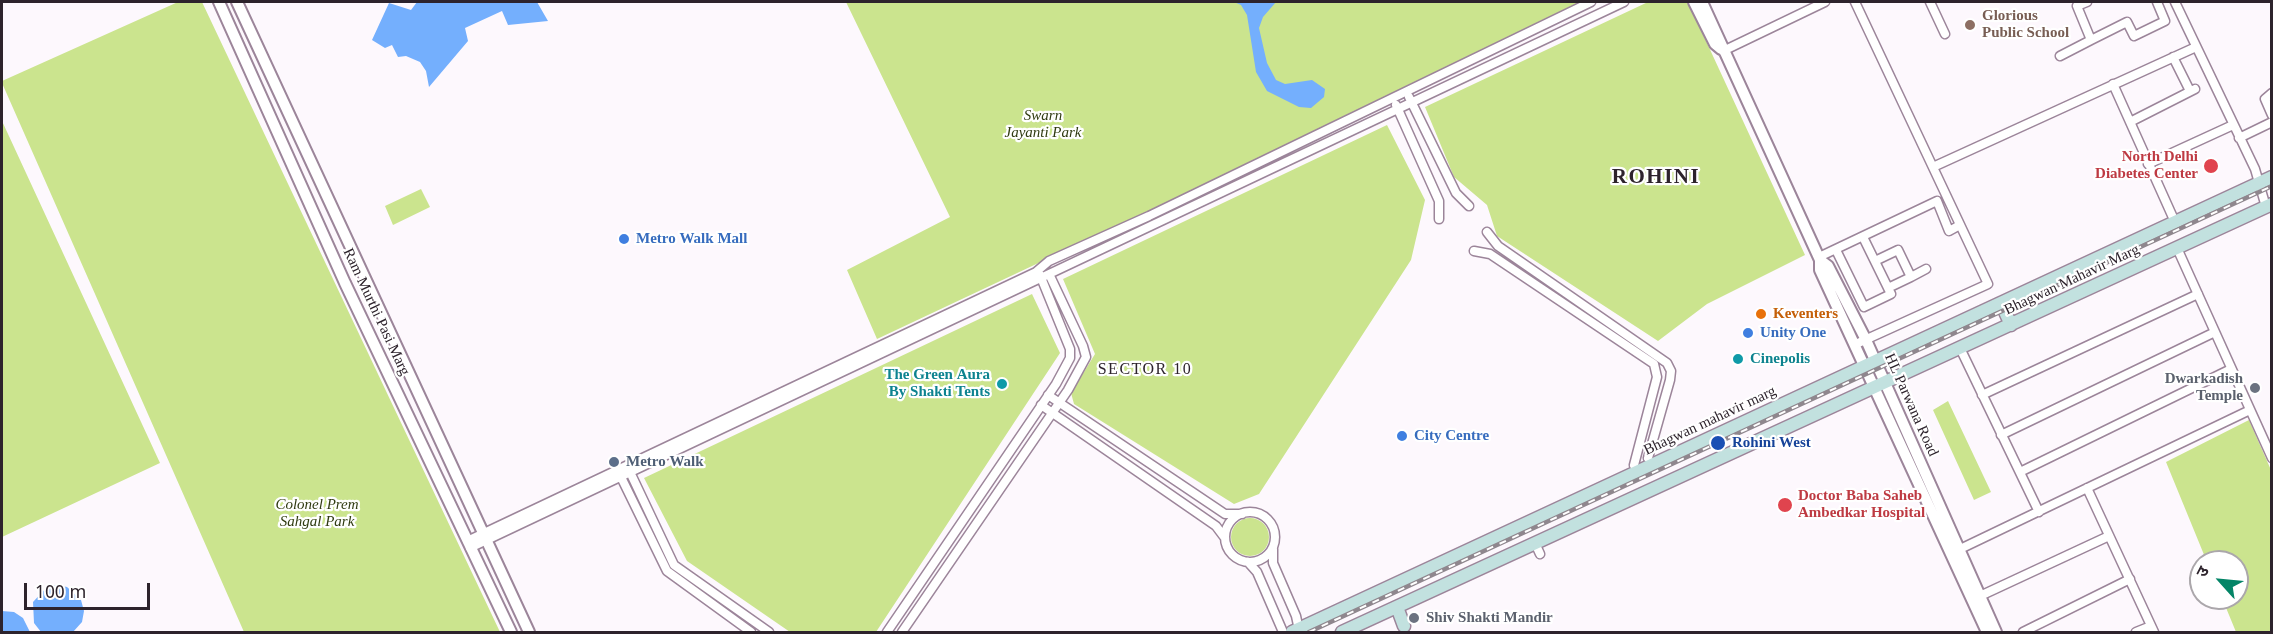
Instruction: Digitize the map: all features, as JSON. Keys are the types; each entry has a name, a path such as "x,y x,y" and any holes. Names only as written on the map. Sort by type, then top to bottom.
{"main road":[{"name":"Bhagwan mahavir marg","path":"1296,631 2271,177"},
{"name":"Bhagwan Mahavir Marg","path":"1880,385 2269,206"},
{"path":"2001,303 2011,325"},
{"path":"1342,633 1397,607 1538,549 1880,385"},
{"path":"1397,607 1404,626"}],"street":[{"name":"Ram Murthi Pasi Marg","path":"219,2 350,293 511,633"},
{"name":"Ram Murthi Pasi Marg","path":"237,2 528,633"},
{"path":"485,537 1036,272 1048,261 1591,2"},
{"path":"469,544 621,477 1039,279 1050,276 1053,272 1624,2"},
{"path":"1694,2 1715,44 1722,50 1825,2"},
{"name":"HL Parwana Road","path":"1702,2 1722,41 1722,50 1820,258 1828,266 1870,364 1996,633"},
{"path":"1855,2 1989,284 1861,342"},
{"path":"1930,2 1945,34"},
{"path":"2087,2 2077,6 2091,40"},
{"path":"2060,56 2127,22 2134,36 2165,21 2157,2"},
{"path":"2175,2 2255,169 2269,206"},
{"path":"1933,167 2196,47"},
{"path":"2130,122 2192,90 2173,57"},
{"path":"2114,84 2175,222"},
{"path":"1406,91 1456,192 1469,206"},
{"path":"2271,93 2265,99 2271,116"},
{"path":"1393,98 1438,201 1439,219"},
{"path":"2239,138 2271,122"},
{"path":"2148,164 2232,125"},
{"path":"1820,258 1937,201 1949,231 1960,225"},
{"path":"1487,232 1498,246 1667,363 1671,371 1670,380 1648,458"},
{"path":"1836,250 1864,307 1891,294 1863,237"},
{"path":"2177,248 2271,458"},
{"path":"1875,261 1898,250 1911,277"},
{"path":"1474,251 1490,254 1654,364 1658,377 1634,465"},
{"path":"887,633 1048,395 1070,358 1070,349 1039,279 1042,267"},
{"path":"1888,288 1926,269"},
{"path":"902,633 1059,402 1086,357 1083,345 1050,276"},
{"path":"1982,395 2198,294"},
{"path":"2001,435 2215,332"},
{"path":"1960,348 2039,512"},
{"path":"2020,472 2231,369"},
{"name":"HL Parwana Road","path":"1880,385 1987,633"},
{"path":"1048,395 1226,514 1257,513 1269,520 1275,534 1273,563 1296,616 1296,631"},
{"path":"1041,405 1216,526 1225,538 1232,554 1248,562 1257,572 1283,633"},
{"path":"1958,550 2250,410"},
{"path":"630,472 674,565 747,628"},
{"path":"621,477 667,571 747,628 769,633"},
{"path":"2087,488 2153,629 2136,633"},
{"path":"1225,538 1231,522 1242,513"},
{"path":"1980,596 2109,536"},
{"path":"1248,562 1263,559 1273,549"},
{"path":"2023,633 2130,579"}],"green space":[{"name":"Colonel Prem Sahgal Park","path":"178,2 202,2 500,632 244,632 2,83 2,81"},
{"name":"Swarn Jayanti Park","path":"846,2 1593,2 877,339 847,270 950,217"},
{"path":"1648,2 1688,2 1805,255 1707,304 1658,341 1497,236 1487,205 1454,177 1425,107"},
{"path":"2,121 160,463 2,537"},
{"path":"1387,125 1425,200 1411,260 1259,494 1234,504 1074,404 1071,393 1095,354 1063,279"},
{"path":"421,189 430,207 393,225 385,206"},
{"path":"1032,294 1060,353 876,632 790,632 687,561 644,478"},
{"path":"1948,401 1991,492 1974,500 1933,410"},
{"path":"2249,420 2271,470 2271,632 2236,632 2227,610 2249,610 2249,550 2202,550 2166,462"},
{"path":"1250,518 1263,524 1269,537 1263,550 1250,556 1237,550 1231,537 1237,524"}],"water":[{"path":"417,2 537,2 548,21 508,25 502,11 465,28 468,41 429,87 426,71 420,62 406,56 398,57 392,45 385,48 372,40 389,3 411,10"},
{"path":"1234,2 1276,2 1263,17 1259,28 1267,63 1276,80 1285,84 1312,80 1325,89 1324,97 1311,108 1299,107 1267,91 1256,72 1247,15 1241,5"},
{"path":"57,585 67,587 81,600 84,611 82,622 73,632 41,632 34,623 33,602 47,587"},
{"path":"2,611 14,612 23,618 30,632 2,632"}],"railway":[{"path":"1309,632 2272,186"}],"place":[{"name":"Glorious Public School","path":"1970,25"},
{"name":"North Delhi Diabetes Center","path":"2211,166"},
{"name":"Metro Walk Mall","path":"624,239"},
{"name":"Keventers","path":"1761,314"},
{"name":"Unity One","path":"1748,333"},
{"name":"Cinepolis","path":"1738,359"},
{"name":"The Green Aura By Shakti Tents","path":"1002,384"},
{"name":"Dwarkadish Temple","path":"2255,388"},
{"name":"City Centre","path":"1402,436"},
{"name":"Rohini West","path":"1718,443"},
{"name":"Metro Walk","path":"614,462"},
{"name":"Doctor Baba Saheb Ambedkar Hospital","path":"1785,505"},
{"name":"Shiv Shakti Mandir","path":"1414,618"}],"district":[{"name":"ROHINI","path":"1656,178"},
{"name":"SECTOR 10","path":"1145,370"}]}
